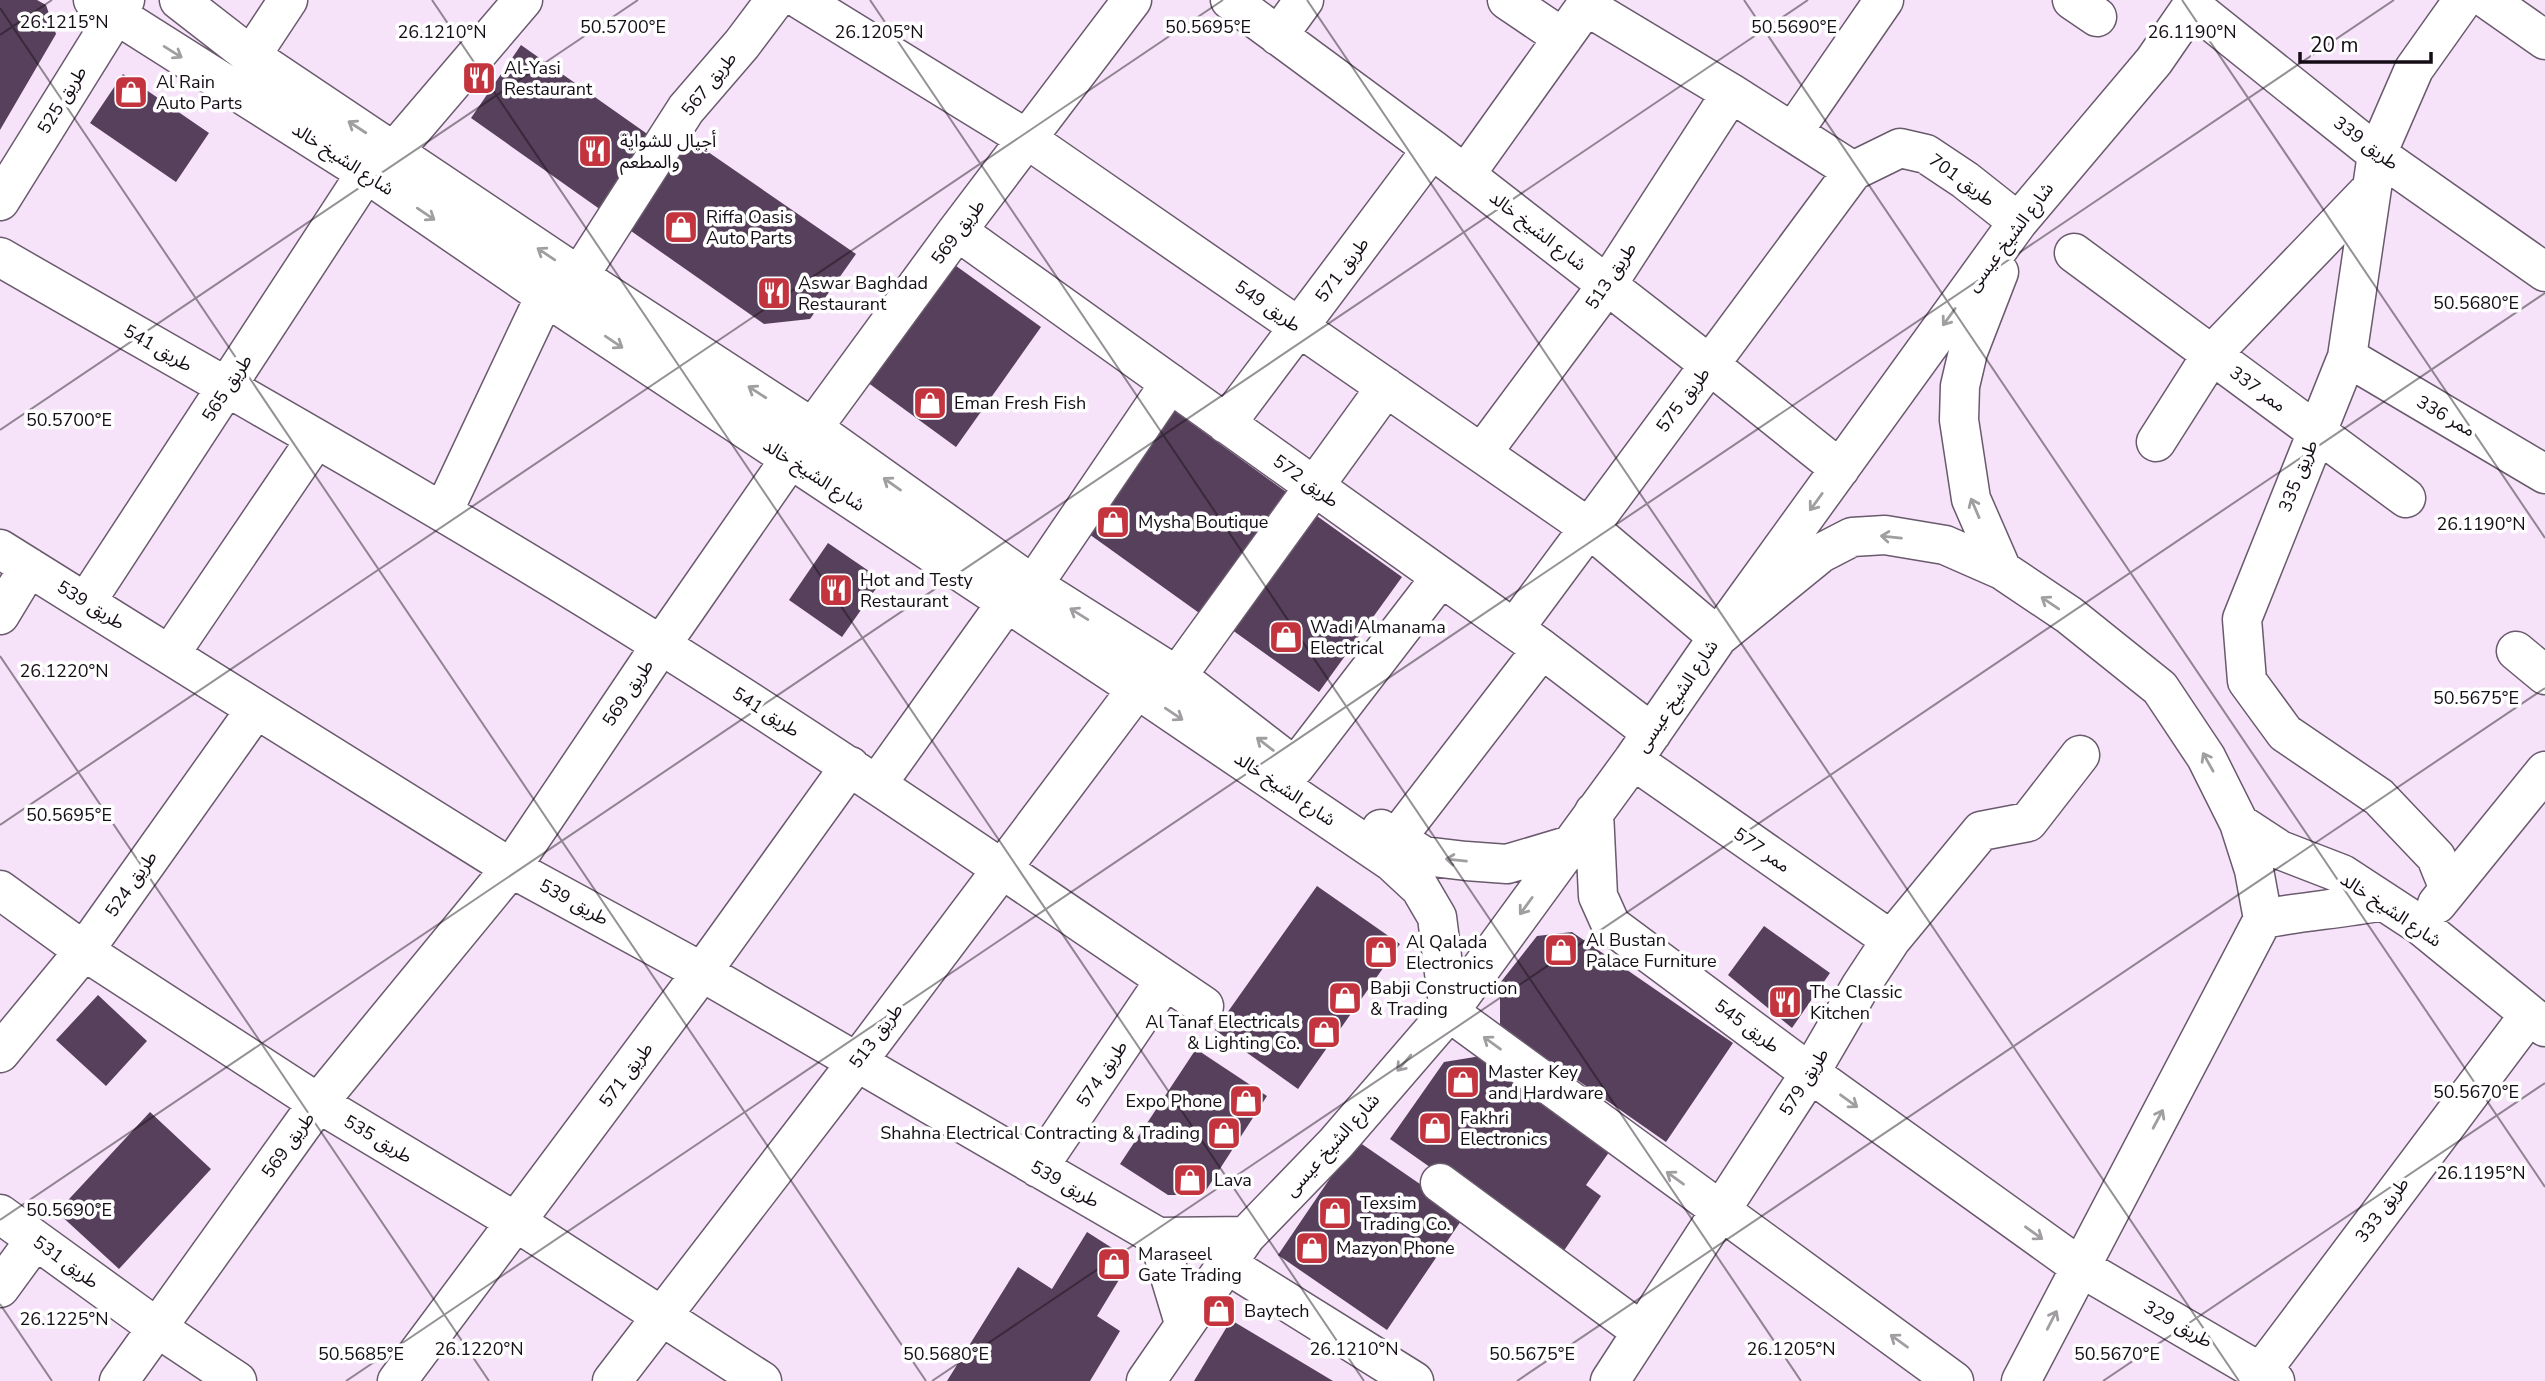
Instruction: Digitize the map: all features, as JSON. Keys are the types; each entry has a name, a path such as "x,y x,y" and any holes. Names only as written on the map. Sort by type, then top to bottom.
{"street":[{"name":"شارع الشيخ خالد","path":"179,0 545,296 790,459 1020,593 1177,676 1395,840 1424,856 1507,864 1571,845"},
{"path":"251,56 288,0"},
{"name":"طريق 565","path":"86,602 380,162 523,0"},
{"name":"طريق 567","path":"579,276 686,109 742,44 775,0"},
{"name":"طريق 569","path":"119,1381 318,1103 511,868 790,459 957,231 1132,0"},
{"name":"شارع الشيخ خالد","path":"1230,0 1432,149 1840,469"},
{"path":"1278,36 1304,0"},
{"path":"1507,0 1563,38"},
{"path":"1793,132 1884,0"},
{"name":"طريق 335","path":"2449,889 2436,857 2379,797 2285,733 2247,681 2242,619 2347,357 2374,172 2414,69 2463,0"},
{"path":"2488,0 2545,40"},
{"path":"1465,175 1588,3 1853,171"},
{"name":"طريق 339","path":"2194,3 2374,172 2545,272"},
{"name":"شارع الشيخ عيسى","path":"1146,1381 1237,1250 1336,1143 1449,1012 2018,222 2154,61 2194,3"},
{"name":"شارع الشيخ خالد","path":"111,5 579,276 814,429 1137,689 1392,862 1420,888 1437,917 1449,1012"},
{"name":"طريق 525","path":"0,201 111,5"},
{"name":"طريق 549","path":"826,6 1027,139 1588,527 1718,637"},
{"name":"طريق 513","path":"1482,453 1606,285 1731,93"},
{"name":"طريق 701","path":"1853,171 1900,148 1926,154 1965,180 2018,222"},
{"name":"طريق 571","path":"1226,424 1432,149"},
{"name":"طريق 575","path":"1395,840 1528,639 1588,527 1853,171"},
{"path":"2212,354 2374,172"},
{"path":"2002,570 1970,499 1959,420 1960,386 1968,352 2018,222"},
{"name":"طريق 572","path":"957,231 1528,639 1643,746"},
{"name":"ممر 337","path":"2074,253 2406,498"},
{"name":"طريق 541","path":"0,257 443,512 661,645 863,775 1204,1006"},
{"path":"443,512 545,296"},
{"name":"ممر 337","path":"2156,442 2212,354"},
{"name":"ممر 336","path":"2347,357 2539,458"},
{"name":"طريق 571","path":"397,1381 702,972 863,775 1020,593 1170,383"},
{"path":"1177,676 1386,387"},
{"path":"170,654 316,439"},
{"path":"1718,637 1821,553 1852,537 1885,535 1945,545 2002,570 2069,615 2160,688 2206,757 2239,823 2254,870 2263,919 2021,1381"},
{"path":"0,615 15,558"},
{"name":"طريق 539","path":"15,558 511,868 702,972 1158,1237"},
{"path":"1295,767 1441,577"},
{"path":"2516,651 2545,675"},
{"name":"طريق 513","path":"612,1381 1137,689"},
{"name":"طريق 524","path":"0,1053 84,951 256,709"},
{"name":"ممر 577","path":"1643,746 1891,940"},
{"name":"طريق 579","path":"1610,1381 1810,1073 1891,940 1981,831 2028,822 2080,755"},
{"path":"2420,925 2545,771"},
{"name":"طريق 545","path":"1594,813 1598,896 1611,925 1810,1073 2080,1267"},
{"name":"شارع الشيخ خالد","path":"2239,823 2280,850 2342,874 2420,925 2537,1021"},
{"name":"طريق 535","path":"0,890 84,951 318,1103 516,1222 762,1381"},
{"path":"2263,919 2305,910 2349,908 2382,901"},
{"name":"طريق 574","path":"1038,1168 1165,980"},
{"path":"1449,1012 1954,1381"},
{"name":"طريق 333","path":"2268,1377 2537,1021"},
{"path":"1440,1183 1642,1332"},
{"name":"طريق 531","path":"0,1214 156,1327 237,1381"},
{"path":"1184,1323 1158,1237 1237,1250 1403,1378"},
{"path":"0,1288 35,1240"},
{"name":"طريق 329","path":"2080,1267 2268,1377"}],"building":[{"path":"0,0 37,0 46,5 56,34 0,130"},
{"path":"521,45 653,138 601,210 471,118"},
{"path":"123,74 209,133 176,182 90,123"},
{"path":"682,134 856,254 810,319 764,324 621,224"},
{"path":"952,263 1041,327 956,447 867,382"},
{"path":"1169,407 1289,494 1202,615 1082,529"},
{"path":"1303,506 1402,577 1319,692 1221,622"},
{"name":"Hot and Testy Restaurant","path":"828,543 882,580 842,637 789,600"},
{"path":"1317,886 1400,944 1298,1089 1215,1030"},
{"name":"The Classic Kitchen","path":"1764,926 1830,973 1792,1028 1728,975"},
{"path":"1572,932 1733,1043 1666,1142 1500,1026 1500,983 1537,936"},
{"path":"98,995 147,1041 106,1086 56,1040"},
{"path":"1196,1049 1267,1096 1203,1195 1168,1195 1120,1164"},
{"path":"1481,1056 1612,1148 1586,1185 1601,1196 1559,1258 1390,1139 1444,1062"},
{"path":"150,1112 211,1169 119,1269 57,1212"},
{"path":"1356,1140 1465,1215 1387,1330 1278,1255"},
{"path":"1087,1232 1131,1260 1097,1316 1120,1331 1090,1381 947,1381 1018,1267 1052,1289"},
{"path":"1231,1320 1333,1381 1194,1381"}],"place":[{"name":"Al-Yasi Restaurant","path":"479,78"},
{"name":"Al Rain Auto Parts","path":"131,92"},
{"name":"أجيال للشواية والمطعم","path":"595,151"},
{"name":"Riffa Oasis Auto Parts","path":"681,227"},
{"name":"Aswar Baghdad Restaurant","path":"774,293"},
{"name":"Eman Fresh Fish","path":"930,403"},
{"name":"Mysha Boutique","path":"1113,522"},
{"name":"Hot and Testy Restaurant","path":"836,590"},
{"name":"Wadi Almanama Electrical","path":"1286,637"},
{"name":"Al Bustan Palace Furniture","path":"1561,950"},
{"name":"Al Qalada Electronics","path":"1381,952"},
{"name":"Babji Construction & Trading","path":"1345,998"},
{"name":"The Classic Kitchen","path":"1785,1002"},
{"name":"Al Tanaf Electricals & Lighting Co.","path":"1324,1032"},
{"name":"Master Key and Hardware","path":"1463,1082"},
{"name":"Expo Phone","path":"1246,1101"},
{"name":"Fakhri Electronics","path":"1435,1128"},
{"name":"Shahna Electrical Contracting & Trading","path":"1224,1133"},
{"name":"Lava","path":"1190,1180"},
{"name":"Texsim Trading Co.","path":"1335,1213"},
{"name":"Mazyon Phone","path":"1312,1248"},
{"name":"Maraseel Gate Trading","path":"1114,1264"},
{"name":"Baytech","path":"1219,1311"}]}
